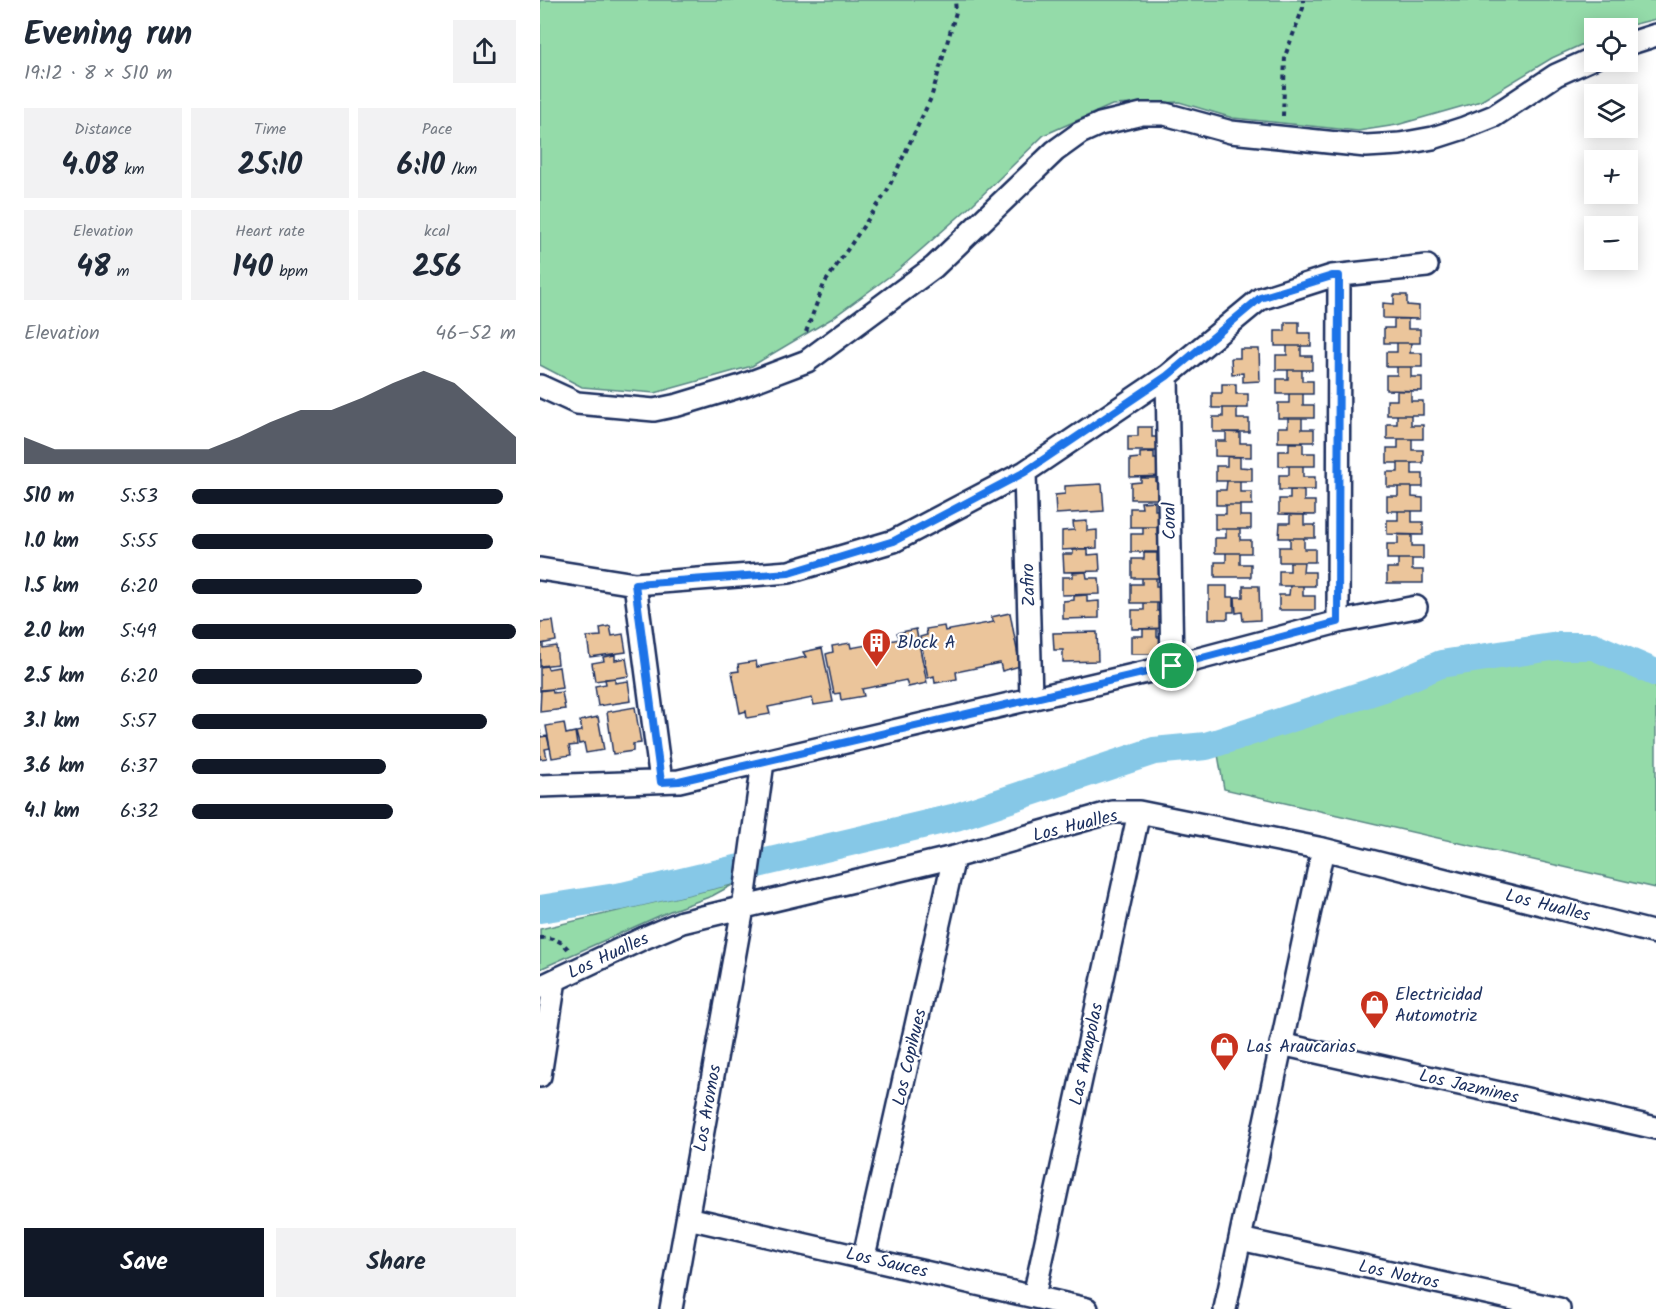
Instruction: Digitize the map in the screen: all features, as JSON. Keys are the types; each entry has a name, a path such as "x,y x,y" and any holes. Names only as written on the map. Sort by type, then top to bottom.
{"street":[{"path":"1638,41 1656,35"},
{"path":"540,386 577,403 654,410 688,402 807,361 933,267 1055,151 1080,133 1100,124 1142,114 1154,114 1187,119 1231,132 1366,146 1400,144 1433,138 1494,116 1524,94 1556,75 1584,62"},
{"path":"540,569 635,584 789,573 894,541 1025,472 1167,376 1260,298 1339,276 1427,266"},
{"path":"1338,622 1339,276"},
{"name":"Coral","path":"1167,376 1172,666"},
{"name":"Zafiro","path":"1025,472 1031,698"},
{"path":"635,584 661,782"},
{"path":"540,786 679,781 1172,666 1338,622 1416,606"},
{"name":"Los Aromos","path":"671,1309 743,908 763,762"},
{"name":"Los Hualles","path":"547,984 682,922 954,858 1112,812 1139,812 1323,849 1656,933"},
{"name":"Las Amapolas","path":"1034,1296 1139,812"},
{"path":"1225,1309 1323,849"},
{"name":"Los Copihues","path":"864,1257 954,858"},
{"path":"540,1076 547,984"},
{"name":"Los Jazmines","path":"1281,1044 1656,1128"},
{"name":"Los Sauces","path":"688,1218 1087,1309"},
{"name":"Los Notros","path":"1240,1239 1559,1309"}],"path":[{"path":"793,367 824,284 886,193 931,98 956,12 955,0"},
{"path":"1282,137 1285,56 1303,8 1303,0"}],"green space":[{"path":"540,0 1656,0 1656,19 1638,23 1638,18 1584,18 1584,44 1552,58 1481,101 1397,125 1358,131 1233,118 1179,102 1112,105 1044,135 973,204 898,270 831,319 752,366 655,393 582,387 540,365"},
{"path":"1558,646 1593,646 1656,673 1656,888 1224,789 1216,743 1390,687 1441,664"},
{"path":"734,884 712,896 670,911 540,969 540,929"}],"building":[{"path":"1394,295 1407,295 1407,305 1419,306 1419,319 1383,318 1383,303 1394,304"},
{"path":"1394,319 1408,319 1408,329 1420,329 1420,343 1384,343 1384,328 1394,328"},
{"path":"1285,322 1299,322 1299,333 1311,333 1311,346 1275,346 1275,331 1285,331"},
{"path":"1397,343 1411,343 1410,353 1422,353 1422,367 1386,367 1386,352 1397,352"},
{"path":"1287,346 1301,346 1301,356 1312,356 1312,370 1276,370 1276,355 1287,355"},
{"path":"1240,349 1259,349 1260,381 1243,382 1243,373 1232,374 1231,358 1240,358"},
{"path":"1397,367 1411,367 1411,377 1422,377 1422,391 1386,390 1386,375 1397,375"},
{"path":"1288,370 1302,370 1302,381 1313,381 1313,394 1277,394 1277,379 1288,379"},
{"path":"1222,384 1236,384 1236,394 1248,394 1248,408 1212,408 1212,393 1222,393"},
{"path":"1397,391 1411,391 1411,401 1423,401 1423,415 1387,415 1387,400 1397,400"},
{"path":"1289,394 1303,394 1303,405 1314,405 1314,418 1278,418 1278,403 1289,403"},
{"path":"1223,408 1237,408 1237,419 1249,419 1249,432 1213,432 1213,417 1223,417"},
{"path":"1397,415 1411,415 1411,425 1423,425 1423,439 1387,439 1387,424 1397,424"},
{"path":"1288,418 1302,418 1302,429 1314,429 1314,442 1278,442 1278,427 1288,427"},
{"path":"1138,427 1152,427 1152,437 1164,437 1164,451 1128,451 1128,436 1138,436"},
{"path":"1226,432 1240,433 1240,443 1251,443 1251,457 1215,456 1215,441 1226,441"},
{"path":"1398,439 1412,439 1412,450 1423,450 1423,463 1387,463 1387,448 1398,448"},
{"path":"1289,443 1303,443 1303,453 1315,453 1315,466 1279,466 1279,451 1289,451"},
{"path":"1154,452 1154,459 1165,459 1166,476 1130,477 1130,459 1140,458 1140,453"},
{"path":"1227,457 1240,457 1240,467 1252,468 1252,481 1216,481 1216,466 1227,466"},
{"path":"1398,463 1412,463 1412,474 1423,474 1423,487 1387,487 1387,472 1398,472"},
{"path":"1289,466 1303,466 1303,477 1315,477 1315,490 1279,490 1279,475 1289,475"},
{"path":"1141,478 1156,478 1156,482 1166,482 1166,499 1131,499 1131,483 1141,482"},
{"path":"1227,481 1240,481 1240,492 1252,492 1252,505 1216,505 1216,490 1226,490"},
{"path":"1102,484 1104,511 1056,514 1055,495 1065,494 1065,486"},
{"path":"1398,487 1412,487 1412,497 1423,498 1423,511 1387,511 1387,496 1398,496"},
{"path":"1290,490 1304,491 1304,501 1315,501 1315,515 1279,514 1279,499 1290,499"},
{"path":"1155,501 1155,510 1167,510 1167,527 1130,527 1130,508 1142,508 1141,502"},
{"path":"1226,505 1240,505 1240,516 1251,516 1251,529 1215,529 1215,514 1226,514"},
{"path":"1398,511 1412,511 1412,522 1423,522 1423,535 1387,534 1387,520 1398,520"},
{"path":"1290,515 1304,515 1304,525 1315,525 1315,538 1279,538 1280,523 1290,523"},
{"path":"1087,521 1087,531 1097,530 1097,548 1062,550 1062,531 1074,530 1073,522"},
{"path":"1143,527 1157,527 1157,535 1169,535 1169,552 1131,552 1131,534 1143,534"},
{"path":"1226,529 1240,529 1240,540 1251,540 1251,553 1215,553 1215,538 1226,538"},
{"path":"1398,535 1412,535 1412,546 1423,546 1423,559 1387,559 1387,544 1398,544"},
{"path":"1290,538 1304,538 1304,549 1315,549 1315,562 1279,562 1279,547 1290,547"},
{"path":"1073,550 1088,550 1088,555 1099,554 1100,571 1064,572 1063,554 1073,554"},
{"path":"1144,553 1157,553 1157,561 1169,561 1169,578 1132,578 1132,559 1144,559"},
{"path":"1226,553 1240,553 1240,564 1251,564 1251,577 1215,577 1215,562 1226,562"},
{"path":"1398,559 1412,559 1412,570 1423,570 1423,583 1387,583 1387,568 1398,568"},
{"path":"1290,562 1304,562 1303,572 1315,572 1315,586 1279,586 1279,571 1290,571"},
{"path":"1086,572 1087,578 1099,578 1100,594 1062,595 1062,577 1073,577 1073,573"},
{"path":"1142,578 1156,578 1156,586 1168,586 1168,603 1131,603 1131,584 1142,584"},
{"path":"1209,586 1227,586 1227,597 1234,597 1234,612 1228,612 1228,619 1209,619"},
{"path":"1243,586 1259,586 1260,620 1243,621 1242,612 1236,613 1235,597 1243,597"},
{"path":"1290,586 1303,586 1303,596 1315,596 1315,610 1279,610 1279,595 1289,595"},
{"path":"1087,595 1087,602 1099,601 1099,618 1063,619 1063,601 1074,600 1074,596"},
{"path":"1144,603 1157,603 1157,611 1169,611 1169,628 1132,629 1132,610 1144,610"},
{"path":"1010,613 1020,666 1002,671 1000,663 956,672 957,679 935,683 934,676 928,678 920,637 927,635 926,629 944,626 945,631 994,622 991,617"},
{"path":"553,621 556,641 540,644 540,622"},
{"path":"610,626 612,636 623,634 626,652 590,657 587,637 601,636 600,628"},
{"name":"Block A","path":"916,629 927,683 908,687 906,680 862,689 864,696 841,700 840,693 834,694 826,654 833,652 832,646 850,643 851,648 900,639 897,633"},
{"path":"1143,629 1157,629 1157,637 1169,637 1169,654 1131,654 1131,636 1143,636"},
{"path":"1097,632 1098,661 1063,662 1063,650 1054,650 1053,633"},
{"path":"540,644 543,644 543,648 556,646 558,664 540,666"},
{"path":"822,648 833,702 814,705 812,698 768,707 770,714 747,718 746,711 740,713 732,672 739,671 738,664 756,661 757,667 806,657 803,652"},
{"path":"615,655 615,660 626,658 629,676 595,681 592,663 604,661 603,657"},
{"path":"547,666 548,669 559,667 562,688 540,691 540,667"},
{"path":"615,678 615,683 628,681 631,701 598,706 595,686 606,684 605,679"},
{"path":"552,689 553,693 562,692 565,709 540,712 541,690"},
{"path":"635,707 641,743 633,744 633,751 613,754 607,712"},
{"path":"598,717 604,750 586,753 584,743 579,744 576,732 582,731 580,721"},
{"path":"564,723 566,734 575,732 577,745 569,746 571,755 552,758 546,726"},
{"path":"540,730 541,737 547,736 550,748 545,749 547,758 540,759"}],"waterway":[{"path":"540,909 622,896 956,817 1154,751 1216,743 1390,686 1441,664 1558,646 1593,646 1656,673"}],"place":[{"name":"Block A","path":"876,668"},
{"name":"Electricidad Automotriz","path":"1374,1030"},
{"name":"Las Araucarias","path":"1225,1072"}],"route":[{"path":"1332,276 1339,276 1338,622 1172,666 763,762 679,781 661,782 635,584 789,573 894,541 1025,472 1167,376 1260,298 1332,276"}]}
